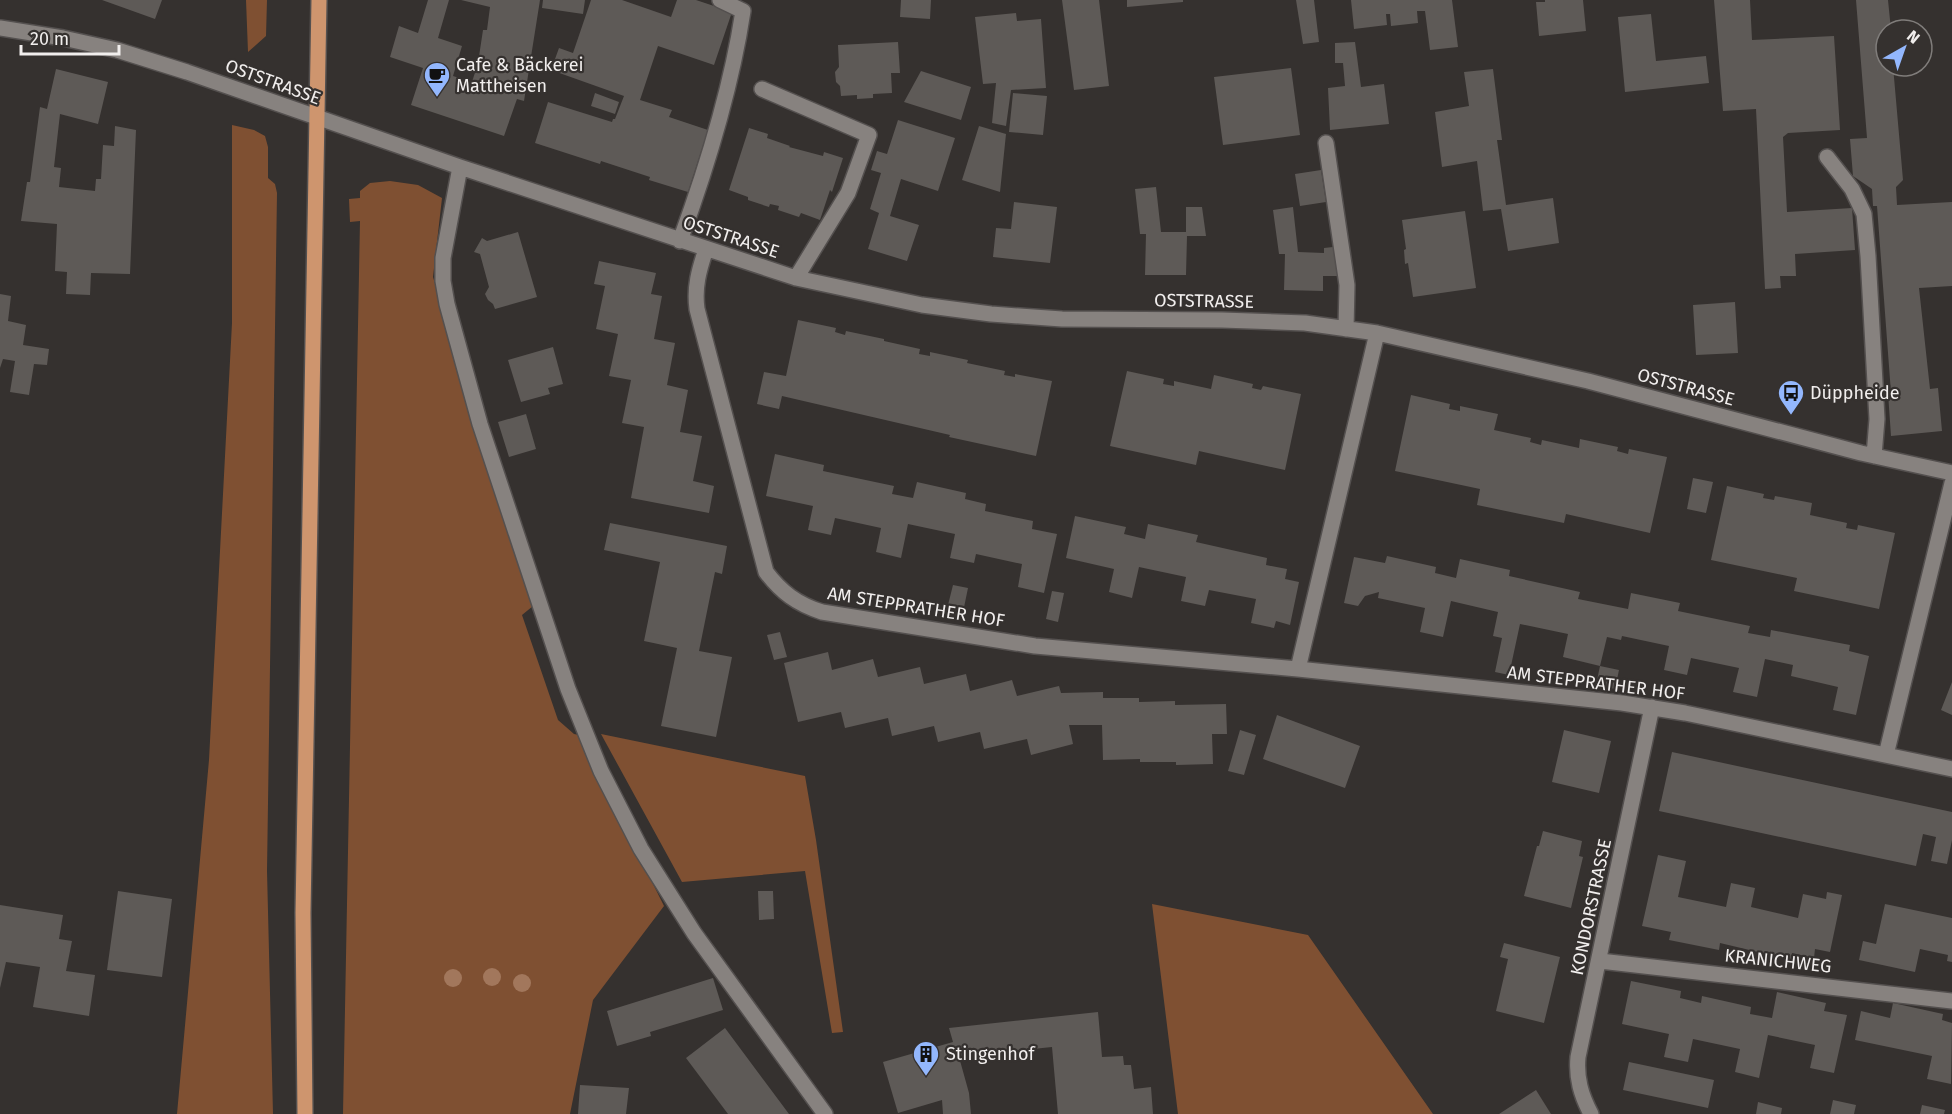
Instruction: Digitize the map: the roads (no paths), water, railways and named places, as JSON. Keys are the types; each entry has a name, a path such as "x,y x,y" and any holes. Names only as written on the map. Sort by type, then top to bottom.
{"main road":[{"path":"305,1114 303,913 319,0"}],"street":[{"path":"680,242 703,178 738,43 743,11 720,0"},
{"name":"OSTSTRASSE","path":"0,28 63,38 117,50 680,242 796,278 922,305 991,314 1062,319 1240,320 1305,323 1377,333 1588,381 1874,456 1952,473"},
{"path":"762,89 869,135 848,193 796,278"},
{"path":"1326,143 1347,285 1346,329"},
{"path":"1827,157 1852,189 1864,214 1877,419 1874,456"},
{"path":"460,167 443,258 443,281 447,304 480,424 564,678 601,771 641,849 671,899 825,1114"},
{"name":"AM STEPPRATHER HOF","path":"706,249 697,277 695,294 697,309 766,572 777,586 806,607 822,612 1035,646 1298,669 1652,707 1952,769"},
{"path":"1298,669 1377,333"},
{"path":"1886,755 1952,483"},
{"name":"KONDORSTRASSE","path":"1591,1114 1576,1073 1578,1057 1652,707"},
{"name":"KRANICHWEG","path":"1600,961 1952,1000"}],"place":[{"name":"Cafe & Bäckerei Mattheisen","path":"437,98"},
{"name":"Düppheide","path":"1791,416"},
{"name":"Stingenhof","path":"926,1077"}]}
